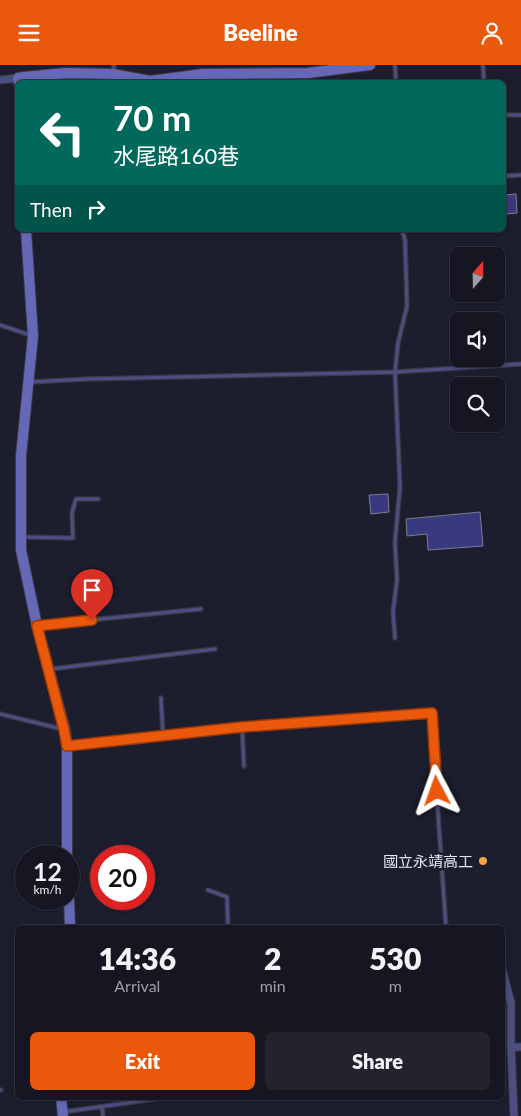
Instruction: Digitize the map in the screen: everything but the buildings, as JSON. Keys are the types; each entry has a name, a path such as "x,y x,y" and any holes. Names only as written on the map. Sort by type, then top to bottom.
{"street":[{"path":"158,80 204,74 308,73 370,65"},
{"path":"0,80 19,80 33,75 113,69 147,80"},
{"path":"26,232 33,336 21,457 21,537 25,571 37,626 67,746 67,845"},
{"path":"69,910 70,925"},
{"path":"505,979 512,1003 511,1047 514,1116"},
{"path":"512,1003 521,1003"},
{"path":"511,1047 521,1047"},
{"path":"61,1100 63,1114"}],"lane":[{"path":"395,65 396,80"},
{"path":"483,65 484,80"},
{"path":"506,115 521,115"},
{"path":"506,176 521,175"},
{"path":"395,638 393,612 397,580 395,542 400,487 395,373 398,343 407,306 402,232"},
{"path":"0,325 33,336"},
{"path":"29,382 87,379 395,373 521,364"},
{"path":"21,537 73,537 72,513 76,499 98,499"},
{"path":"37,626 201,609"},
{"path":"48,669 214,649"},
{"path":"160,698 163,737"},
{"path":"0,713 64,730"},
{"path":"67,746 242,727 432,713 446,925"},
{"path":"242,727 244,766"},
{"path":"208,890 227,897 228,925"},
{"path":"63,1114 148,1100"},
{"path":"102,1108 103,1116"}],"place":[{"name":"國立永靖高工","path":"483,861"}],"route":[{"path":"92,620 37,626 67,746 242,727 432,713 437,791"}]}
